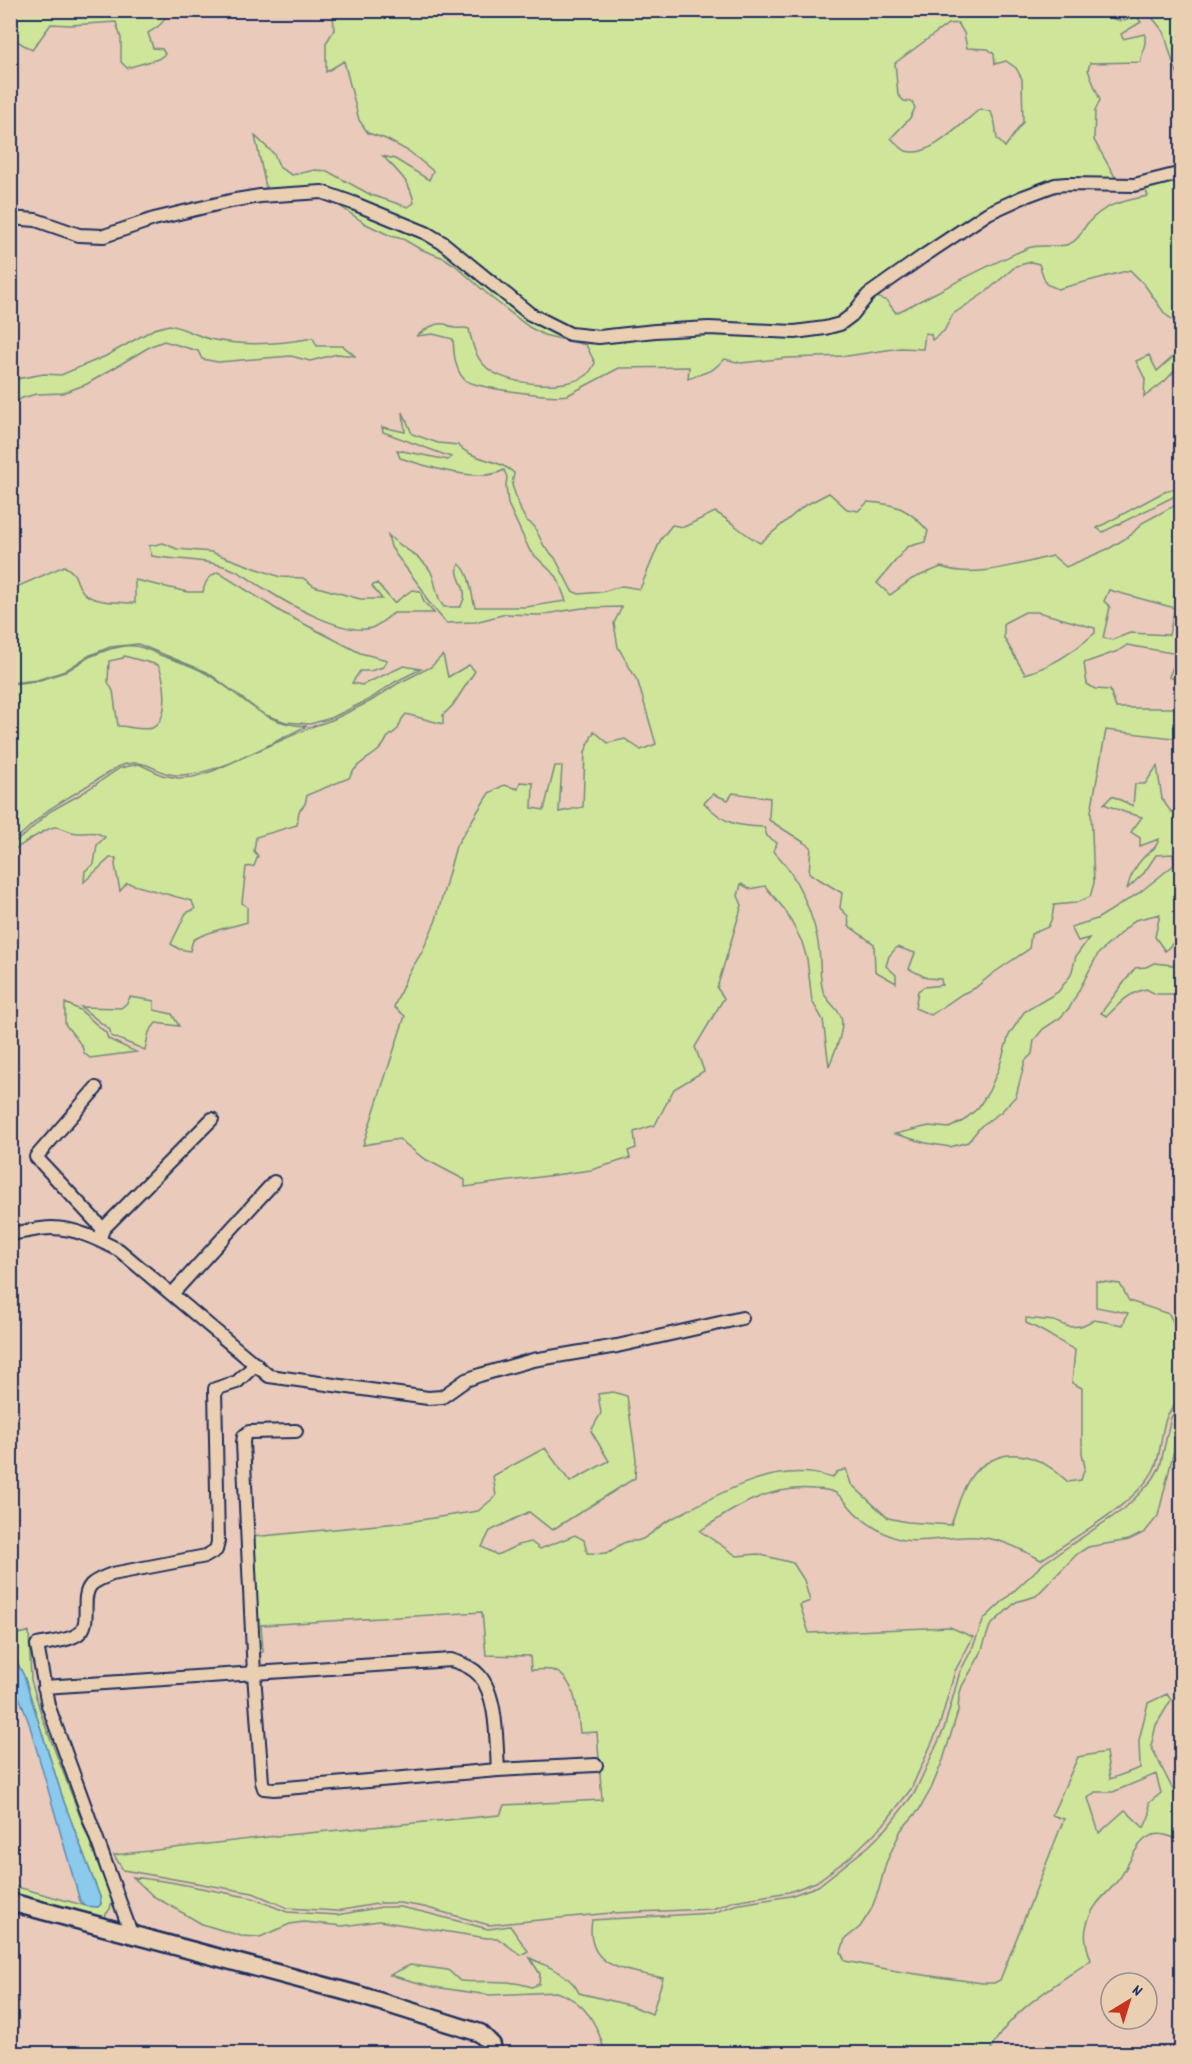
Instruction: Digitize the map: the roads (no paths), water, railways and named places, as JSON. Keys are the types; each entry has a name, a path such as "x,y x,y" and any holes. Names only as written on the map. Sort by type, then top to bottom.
{"main road":[{"path":"10,1902 359,1995 480,2032 492,2045 493,2054"}],"street":[{"path":"10,218 36,220 79,235 104,236 154,219 230,201 260,196 322,192 426,233 443,243 530,314 570,334 599,337 709,328 795,332 840,324 852,315 868,295 904,269 971,223 1014,201 1055,185 1080,183 1134,185 1182,173"},
{"path":"96,1089 36,1157 102,1234 119,1250 269,1376 428,1398 442,1397 466,1380 533,1360 616,1346 742,1318"},
{"path":"102,1234 212,1119"},
{"path":"172,1294 274,1182"},
{"path":"10,1234 50,1228 102,1234"},
{"path":"131,1933 52,1716 44,1687 37,1645 78,1635 83,1628 84,1600 90,1586 112,1574 206,1556 216,1550 218,1542 215,1389 237,1382 256,1364"},
{"path":"296,1431 249,1432 244,1436 243,1442 254,1674 264,1788 596,1765"},
{"path":"44,1687 451,1660 478,1673 486,1684 492,1704 498,1770"}],"water":[{"path":"11,1650 24,1676 64,1802 100,1897 101,1904 98,1907 86,1906 80,1901 29,1723 11,1675"}]}
